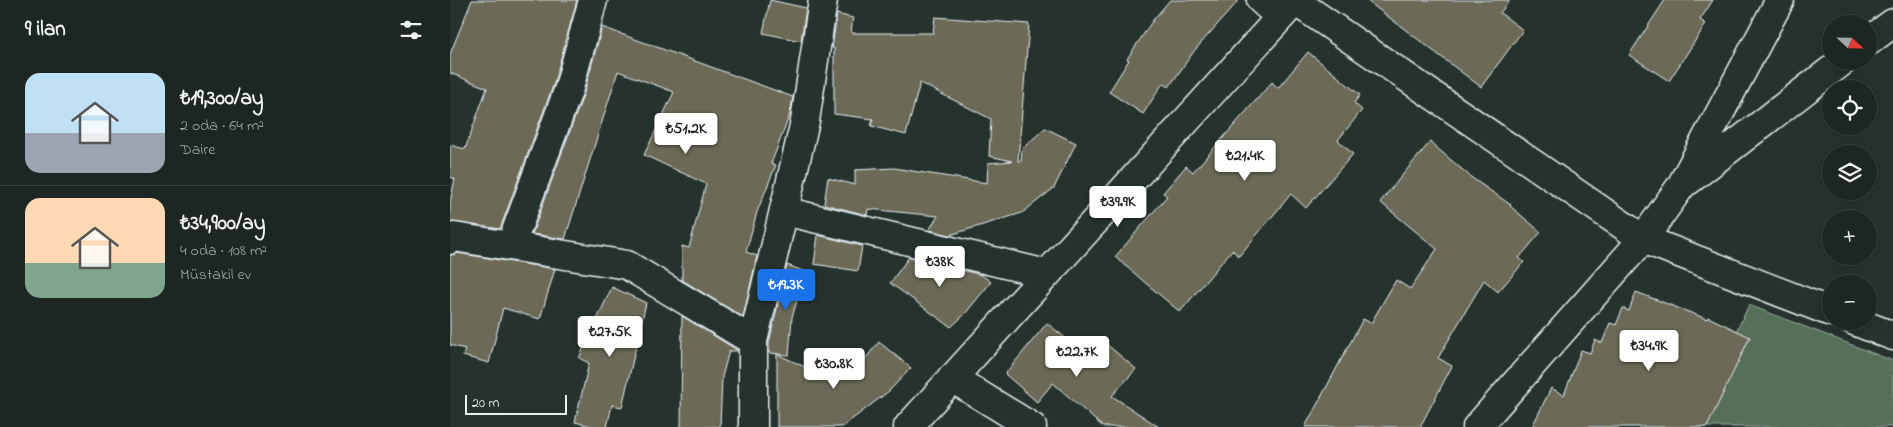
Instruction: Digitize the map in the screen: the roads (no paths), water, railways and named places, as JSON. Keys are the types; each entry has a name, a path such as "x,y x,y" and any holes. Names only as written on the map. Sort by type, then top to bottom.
{"street":[{"path":"511,245 569,88 593,0"},
{"path":"753,427 753,341 805,121 824,0"},
{"path":"1477,427 1643,239 1681,186 1780,0"},
{"path":"908,427 1047,274 1283,4 1643,239 1822,309"},
{"path":"1878,34 1893,23"},
{"path":"1681,186 1831,70"},
{"path":"784,211 1047,274"},
{"path":"450,240 454,237 511,245 626,265 753,341"},
{"path":"1877,330 1893,336"},
{"path":"952,378 1032,427"}]}
